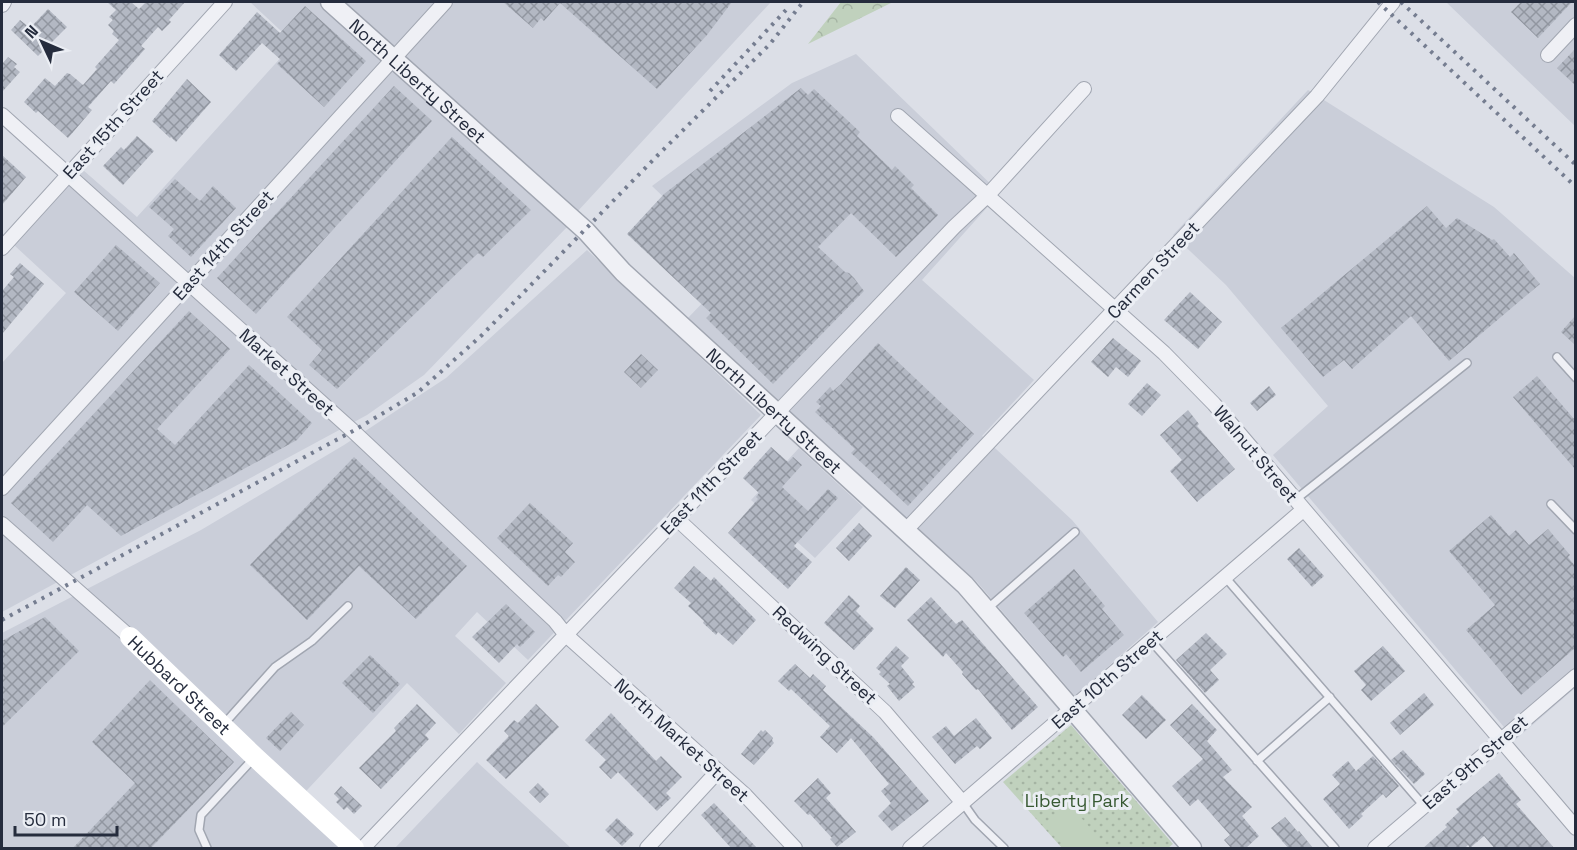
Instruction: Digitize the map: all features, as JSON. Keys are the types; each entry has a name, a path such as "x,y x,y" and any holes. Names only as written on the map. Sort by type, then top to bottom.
{"main road":[{"name":"Hubbard Street","path":"130,638 354,849"}],"street":[{"name":"East 15th Street","path":"2,248 225,2"},
{"name":"North Liberty Street","path":"330,2 586,231 622,272 954,574 1192,849"},
{"name":"East 14th Street","path":"2,488 445,2"},
{"name":"Carmen Street","path":"905,531 1317,96 1393,2"},
{"path":"1548,55 1575,26"},
{"name":"East 11th Street","path":"363,849 954,227 987,196 1084,89"},
{"name":"Market Street","path":"2,115 353,431 555,621 566,635"},
{"name":"Walnut Street","path":"898,116 1196,384 1575,828"},
{"name":"East 10th Street","path":"910,849 1226,577 1299,505"},
{"name":"Redwing Street","path":"676,518 885,712 963,803"},
{"name":"Hubbard Street","path":"2,524 130,638"},
{"name":"North Market Street","path":"566,635 745,795 795,849"},
{"name":"East 9th Street","path":"1375,849 1575,676"},
{"path":"647,849 718,771"}],"lane":[{"path":"1557,357 1575,378"},
{"path":"1299,505 1467,363"},
{"path":"1551,504 1575,530"},
{"path":"986,609 1075,532"},
{"path":"1226,577 1424,806"},
{"path":"222,726 275,667 312,641 348,606"},
{"path":"1151,641 1335,849"},
{"path":"1257,761 1330,697"},
{"path":"207,849 199,830 201,816 255,757"},
{"path":"963,803 975,820 1004,849"}],"shaded area":[{"path":"250,2 318,2 567,227 424,375 367,415 2,612 2,363 66,293 14,245 83,170 137,217 294,43"},
{"path":"345,2 771,2 577,212"},
{"path":"1446,2 1575,2 1575,126"},
{"path":"856,54 1000,193 922,280 1034,380 982,436 1072,520 1158,622 1075,696 977,582 686,320 737,267 652,186 792,83"},
{"path":"1308,90 1494,207 1575,278 1575,688 1515,740 1273,455 1328,406 1226,285 1173,235"},
{"path":"587,250 761,415 528,660 477,612 455,636 506,683 459,734 407,683 295,803 343,848 2,848 2,633 201,530 344,445 446,378"},
{"path":"799,448 863,507 815,558 751,500"},
{"path":"477,762 571,848 395,848"}],"green space":[{"path":"841,2 893,2 808,44"},
{"name":"Liberty Park","path":"1071,725 1173,844 1168,848 1062,848 1003,782"},
{"path":"1069,804 1107,847 1066,848 1046,825"}],"building":[{"path":"107,2 131,2 139,9 146,2 185,2 162,31 158,27 141,46 145,49 114,84 111,81 88,107 92,110 68,138 38,111 36,113 24,102 45,78 55,86 67,73 83,85 97,69 95,67 119,40 112,34 114,31 108,25 113,20 109,17 116,10"},
{"path":"503,2 732,2 707,35 657,89 560,3 544,21 541,18 533,28"},
{"path":"1521,2 1572,2 1538,38 1511,12"},
{"path":"305,6 366,61 324,107 277,64 281,60 262,43 236,71 219,55 257,12 280,33"},
{"path":"48,9 67,27 38,56 11,30 20,20 30,28"},
{"path":"1575,49 1575,85 1557,68"},
{"path":"8,57 17,64 14,67 20,72 2,92 2,64"},
{"path":"187,79 211,102 176,142 152,121"},
{"path":"394,86 432,121 256,314 217,278"},
{"path":"801,88 808,95 814,89 860,132 857,136 892,170 895,166 914,185 911,188 938,215 896,257 851,213 818,247 845,272 849,273 864,291 773,384 706,318 711,313 627,234 664,194"},
{"path":"137,136 154,151 123,185 103,166 121,147 124,150"},
{"path":"452,137 531,210 483,257 478,253 337,389 309,365 322,350 287,317"},
{"path":"2,155 26,177 2,205"},
{"path":"175,179 200,201 213,186 236,208 191,257 168,236 174,229 149,207"},
{"path":"1427,206 1446,228 1457,218 1492,240 1494,239 1510,257 1514,253 1540,284 1449,361 1411,316 1352,369 1344,360 1323,377 1281,328"},
{"path":"116,245 160,283 118,331 74,292"},
{"path":"20,263 44,284 2,334 2,291 14,277 10,274"},
{"path":"1190,292 1222,322 1198,349 1164,320"},
{"path":"189,311 230,349 157,429 175,445 249,365 312,423 297,440 121,536 87,505 53,542 11,503"},
{"path":"1575,316 1575,345 1561,332"},
{"path":"1113,338 1141,361 1128,377 1116,367 1108,377 1091,362"},
{"path":"878,343 974,434 908,506 851,453 855,449 815,412 821,406 816,402 830,387 833,391 841,384"},
{"path":"641,354 658,370 641,388 624,372"},
{"path":"1537,376 1575,420 1575,469 1513,397"},
{"path":"1147,383 1161,395 1142,416 1128,404"},
{"path":"1269,386 1276,395 1257,411 1250,403"},
{"path":"1188,410 1199,424 1197,426 1235,469 1197,502 1170,471 1182,460 1160,435"},
{"path":"771,447 788,462 793,457 802,465 782,487 808,511 828,489 838,498 794,546 812,562 788,589 728,533 758,499 756,497 759,493 743,478"},
{"path":"354,457 467,566 416,619 359,566 307,620 250,565"},
{"path":"530,503 573,543 565,552 575,562 561,577 558,575 548,586 497,538"},
{"path":"1491,515 1509,536 1516,530 1529,545 1548,529 1570,555 1568,557 1575,566 1575,648 1521,695 1466,630 1495,605 1449,551"},
{"path":"859,523 872,536 849,561 836,548"},
{"path":"1299,548 1324,576 1312,587 1287,559"},
{"path":"694,566 711,581 714,577 756,620 733,645 718,632 716,635 703,623 704,621 688,606 691,603 674,588"},
{"path":"906,567 920,580 895,608 880,596"},
{"path":"1074,569 1105,606 1102,609 1124,635 1081,672 1066,654 1063,657 1024,613"},
{"path":"849,595 860,606 856,611 874,629 854,650 824,623"},
{"path":"931,597 956,624 962,620 1038,707 1012,730 946,653 943,657 907,620"},
{"path":"506,604 535,632 520,647 517,644 499,663 472,637"},
{"path":"45,617 79,651 2,727 2,641"},
{"path":"1206,633 1227,654 1210,670 1219,680 1205,693 1176,660"},
{"path":"896,646 909,658 901,666 914,682 912,684 915,687 899,701 887,686 890,684 876,668"},
{"path":"1383,646 1405,671 1371,701 1361,690 1366,685 1354,671"},
{"path":"370,655 400,684 373,713 342,683"},
{"path":"795,664 810,678 813,674 826,686 823,690 874,738 929,801 892,831 878,816 891,803 881,791 889,784 851,738 837,753 820,737 830,726 791,689 789,691 778,681"},
{"path":"150,680 234,762 150,849 72,849 135,783 92,742"},
{"path":"1424,693 1434,705 1400,735 1390,723"},
{"path":"1142,695 1166,720 1146,739 1122,715"},
{"path":"417,704 436,723 425,735 429,739 381,789 359,768 396,731 394,728"},
{"path":"536,704 559,727 506,779 486,760 509,736 504,731 514,720 518,723"},
{"path":"1192,704 1217,730 1207,741 1232,770 1223,777 1252,807 1242,816 1259,836 1245,849 1232,849 1224,840 1230,835 1198,799 1190,806 1172,786 1203,759 1170,725"},
{"path":"291,712 304,725 280,751 266,738"},
{"path":"611,713 656,761 661,756 682,777 666,793 671,798 657,811 618,772 611,779 599,767 606,760 585,740"},
{"path":"976,718 992,738 980,749 977,746 955,764 932,737 946,726 954,736"},
{"path":"761,730 763,732 765,730 773,738 774,743 754,765 741,754"},
{"path":"1403,750 1425,774 1414,784 1391,760"},
{"path":"1373,756 1399,786 1386,798 1383,794 1361,814 1363,816 1349,829 1323,799 1340,784 1332,775 1348,761 1356,771"},
{"path":"1499,773 1521,800 1516,804 1555,849 1495,849 1484,836 1470,848 1468,845 1464,849 1422,849 1447,827 1445,825 1459,812 1456,809"},
{"path":"818,778 831,793 826,798 856,832 837,847 830,839 832,838 810,814 808,815 794,801"},
{"path":"538,783 549,794 540,803 529,792"},
{"path":"341,786 362,806 354,814 347,807 344,810 336,802 339,799 334,794"},
{"path":"714,803 758,849 732,849 701,815"},
{"path":"1285,817 1314,849 1289,849 1271,828"},
{"path":"617,818 634,834 622,846 605,830"}],"railway":[{"path":"2,620 353,431 417,393 482,335 770,44 803,2"},
{"path":"1378,2 1576,187"},
{"path":"1401,2 1576,165"},
{"path":"710,91 786,10"}]}
